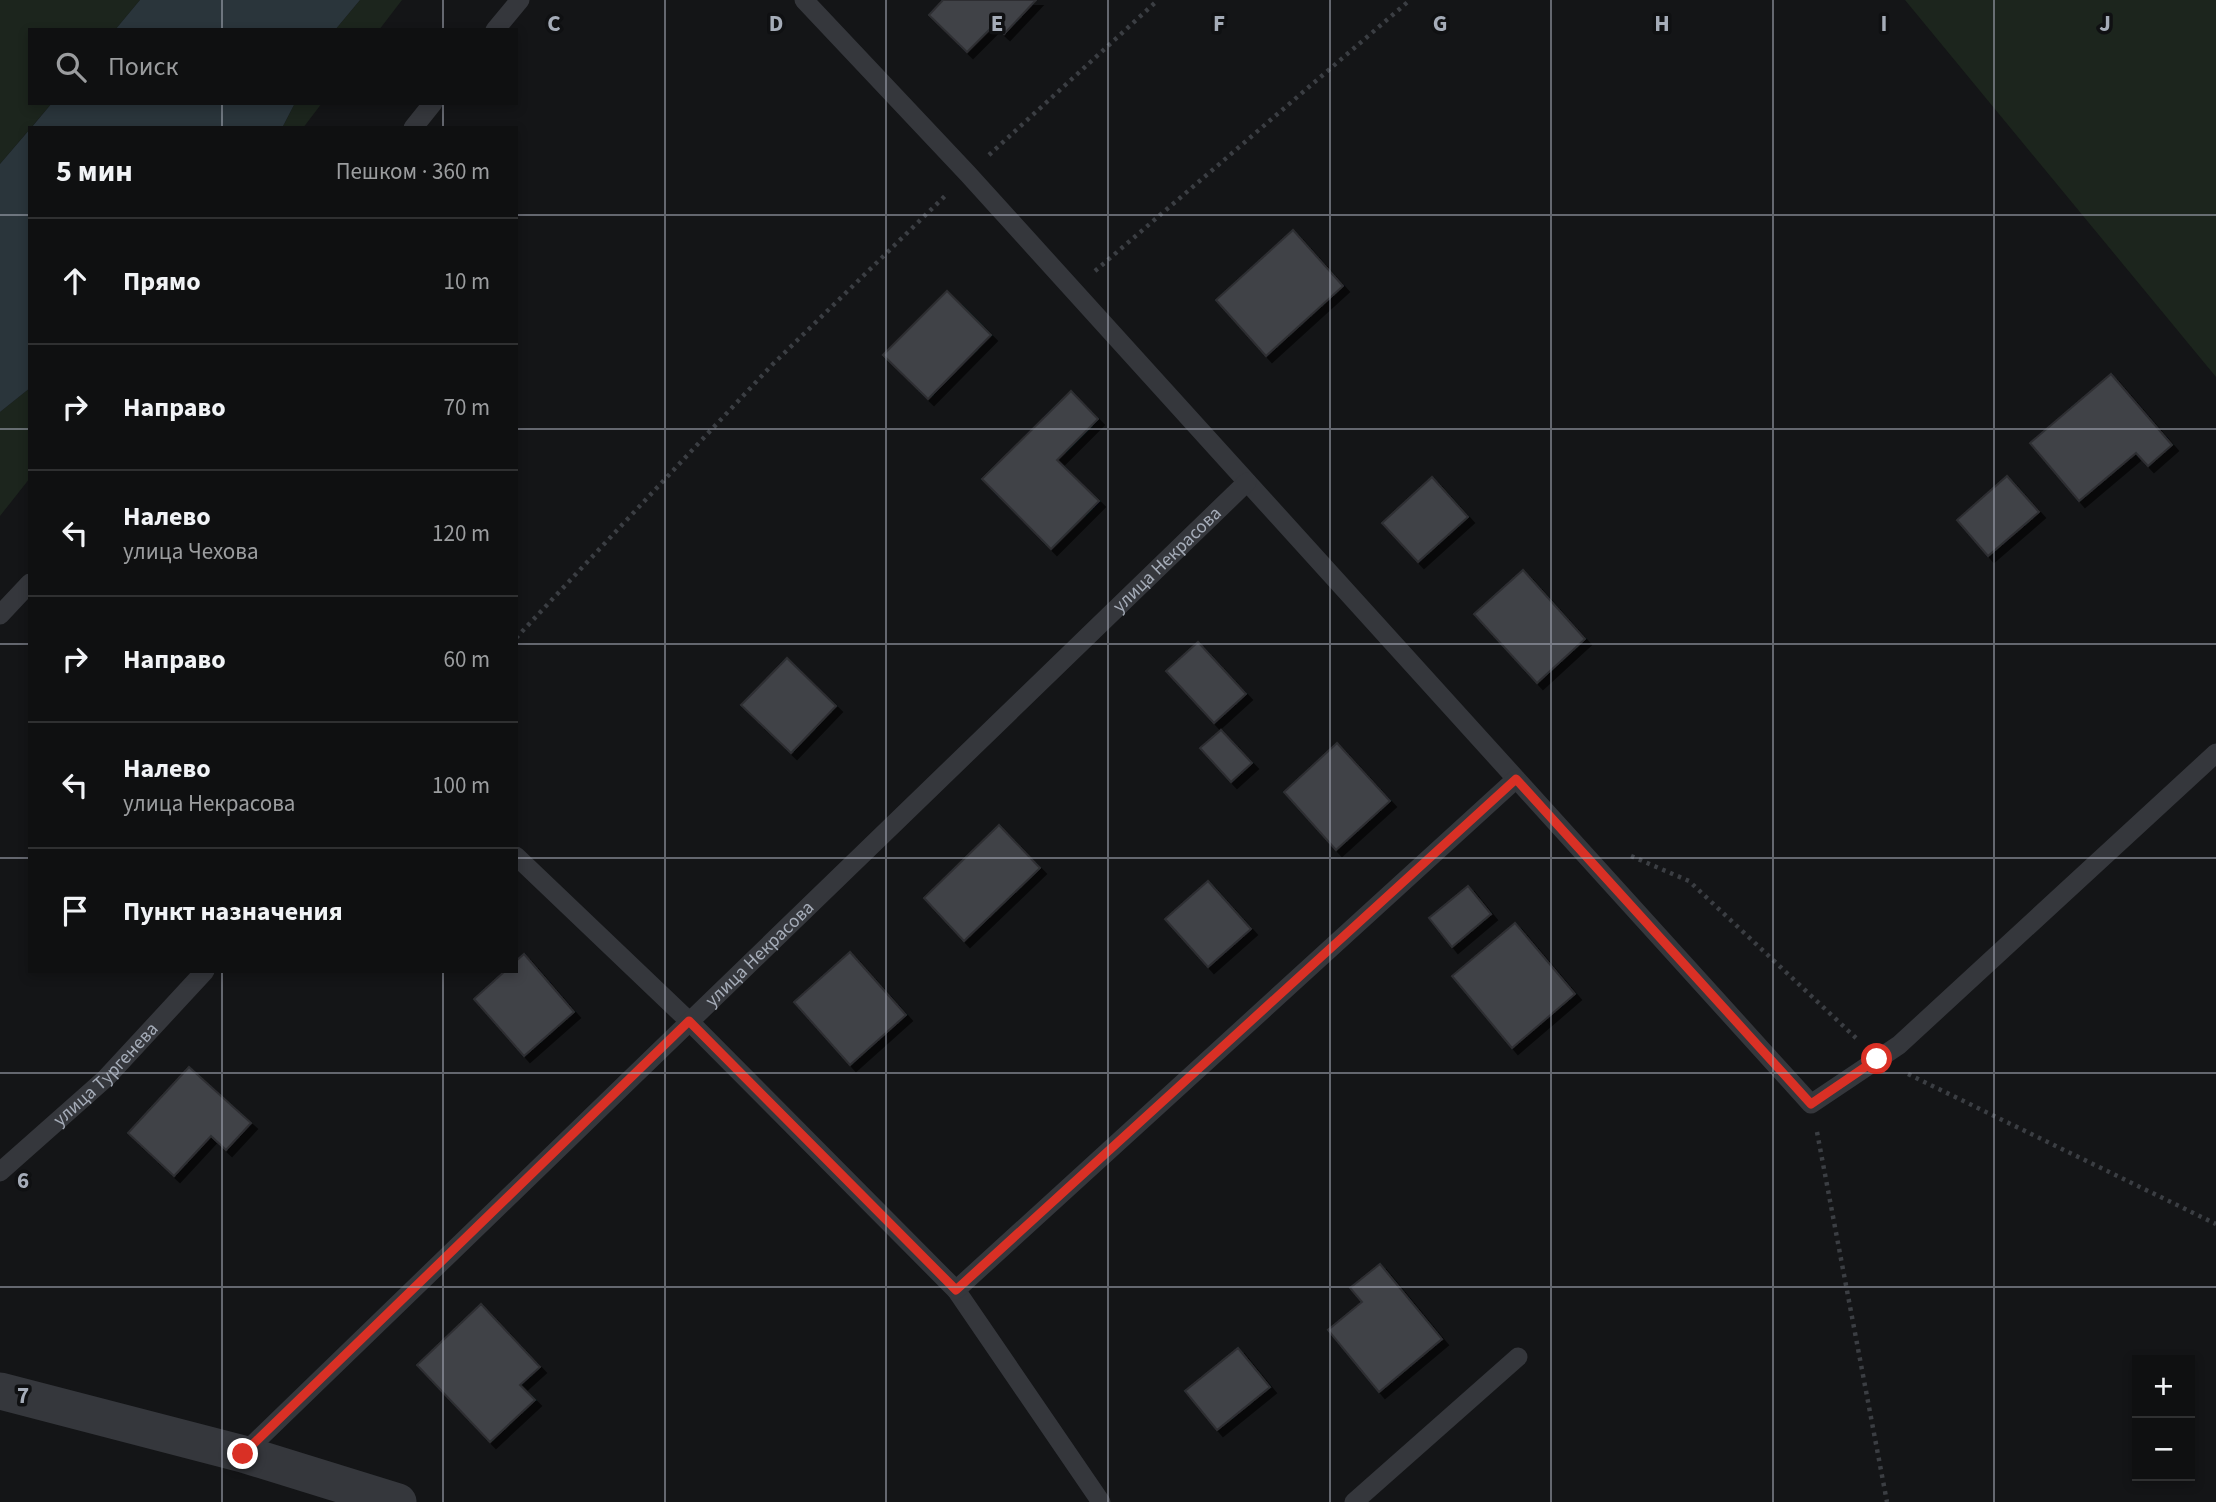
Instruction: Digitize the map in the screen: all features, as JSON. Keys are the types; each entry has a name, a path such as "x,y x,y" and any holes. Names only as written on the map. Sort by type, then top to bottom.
{"street":[{"path":"0,1391 243,1454 398,1502"}],"lane":[{"path":"497,28 520,0"},
{"path":"804,0 968,174 1811,1104 1899,1045 2216,753"},
{"path":"415,126 431,105"},
{"name":"улица Некрасова","path":"243,1454 1247,482"},
{"path":"0,615 28,585"},
{"path":"956,1290 1516,779"},
{"path":"518,858 689,1021 956,1290 1101,1502"},
{"name":"улица Тургенева","path":"0,1172 106,1078 203,973"},
{"path":"1354,1502 1518,1357"}],"path":[{"path":"518,636 772,365 968,174 1158,0"},
{"path":"1073,290 1410,0"},
{"path":"1811,1104 1887,1502"}],"shaded area":[{"path":"0,0 140,0 117,28 28,28 28,105 50,105 32,126 28,126 28,131 0,164"},
{"path":"140,0 360,0 337,28 117,28"},
{"path":"360,0 402,0 381,28 337,28"},
{"path":"1905,0 2216,0 2216,377"},
{"path":"50,105 294,105 283,126 33,126"},
{"path":"294,105 320,105 305,126 283,126"},
{"path":"28,131 28,390 0,412 0,164"},
{"path":"28,390 28,481 0,516 0,412"}],"building":[{"path":"943,0 1036,0 1004,34 994,25 967,52 929,15"},
{"path":"1293,230 1343,286 1266,356 1216,300"},
{"path":"947,291 991,335 928,399 883,355"},
{"path":"2111,374 2172,445 2148,466 2136,453 2079,501 2030,443"},
{"path":"1071,391 1098,419 1057,460 1099,501 1051,549 982,479"},
{"path":"2007,476 2039,512 1988,556 1957,520"},
{"path":"1432,477 1468,517 1418,562 1382,523"},
{"path":"1523,570 1585,639 1537,683 1474,614"},
{"path":"1198,642 1246,694 1214,723 1166,671"},
{"path":"787,658 836,706 791,753 741,705"},
{"path":"1221,730 1252,763 1231,782 1200,748"},
{"path":"1337,743 1390,801 1336,850 1284,792"},
{"path":"999,825 1040,868 964,941 924,898"},
{"path":"1208,881 1251,929 1208,967 1165,919"},
{"path":"1468,886 1491,914 1452,947 1429,918"},
{"path":"1515,923 1575,994 1512,1048 1452,976"},
{"path":"850,952 906,1015 850,1065 794,1002"},
{"path":"524,954 574,1012 524,1056 474,999 503,973 518,973 518,959"},
{"path":"189,1067 251,1123 226,1150 211,1136 174,1176 128,1133"},
{"path":"1380,1264 1442,1339 1379,1392 1328,1330 1362,1302 1350,1288"},
{"path":"481,1304 540,1367 520,1385 535,1400 490,1442 417,1365"},
{"path":"1238,1348 1270,1387 1217,1430 1185,1391"}],"route":[{"path":"243,1454 689,1021 956,1290 1516,779 1811,1104 1877,1059"}]}
